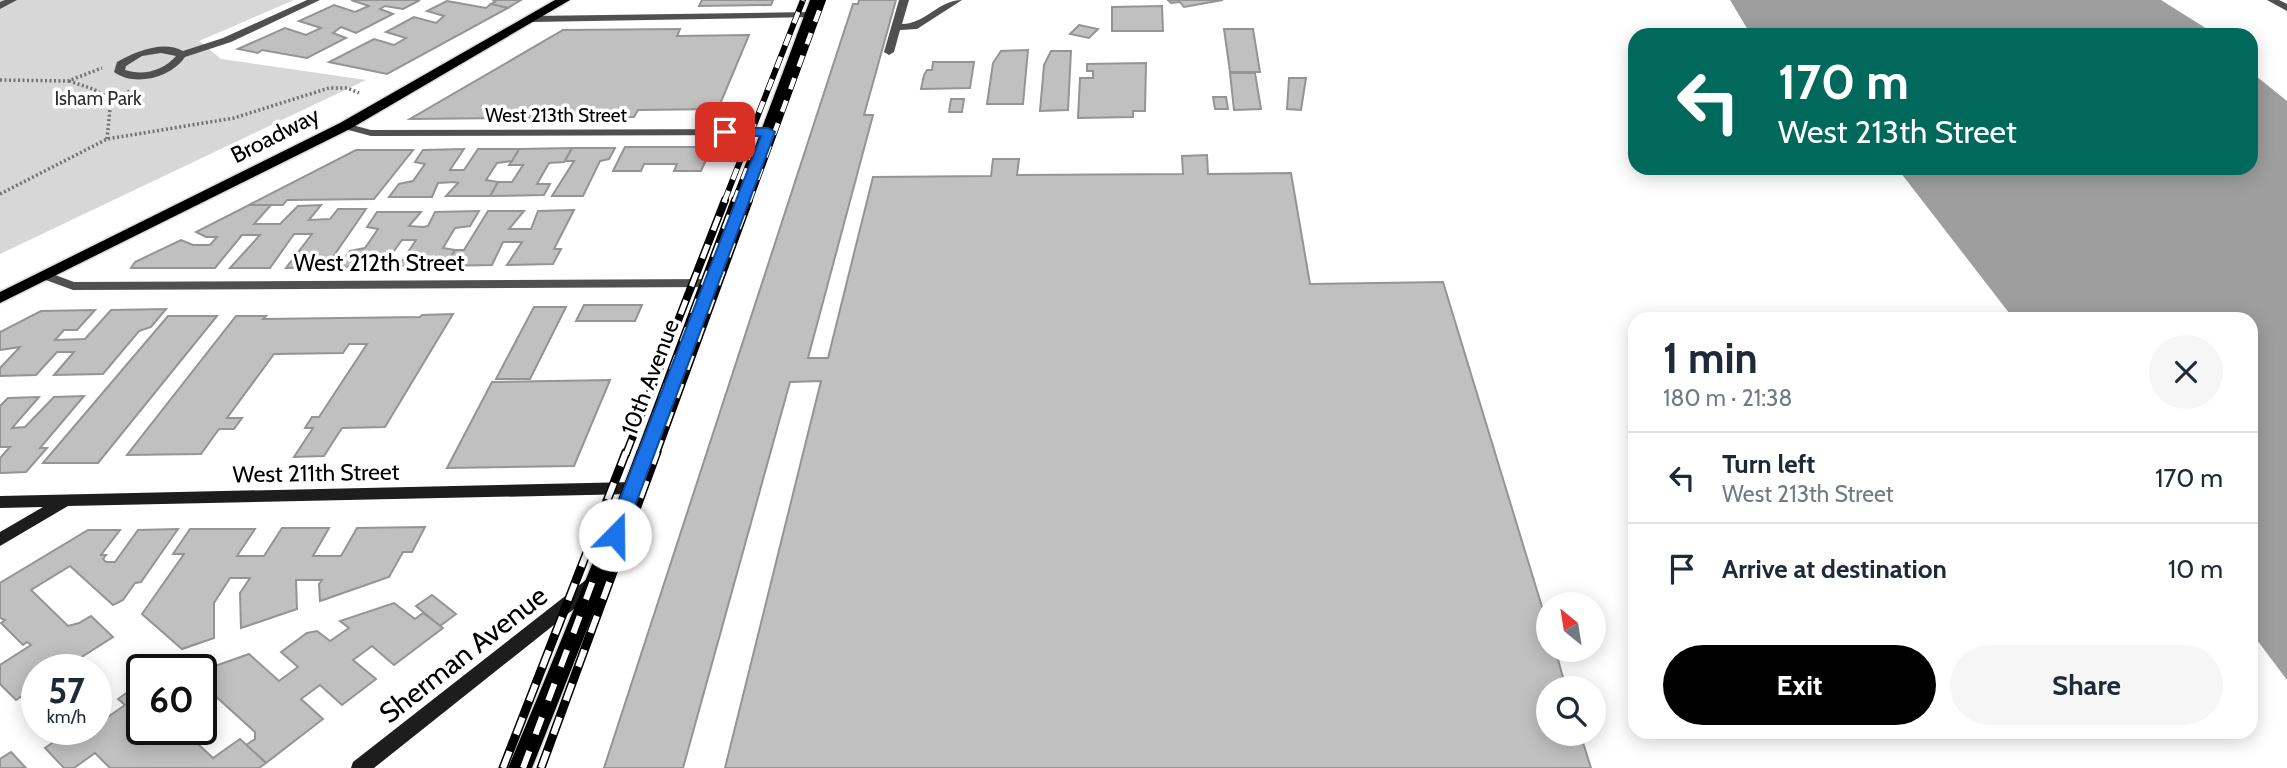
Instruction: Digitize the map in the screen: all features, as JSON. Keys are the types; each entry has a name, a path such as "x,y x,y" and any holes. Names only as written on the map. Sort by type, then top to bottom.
{"main road":[{"name":"Broadway","path":"0,299 345,125 564,0"},
{"name":"10th Avenue","path":"520,768 597,581 713,282 813,8"}],"street":[{"path":"0,6 12,0"},
{"path":"181,55 169,50 150,51 129,58 121,64 119,72 130,76 150,74 171,66 181,55 227,40 315,0"},
{"path":"889,52 904,0"},
{"path":"896,27 914,26 957,0"},
{"path":"2272,0 2287,8"},
{"path":"533,19 813,8"},
{"name":"West 213th Street","path":"345,125 371,133 768,132"},
{"name":"West 212th Street","path":"47,276 73,286 713,282"},
{"name":"West 211th Street","path":"0,502 633,488"},
{"path":"0,540 65,502"},
{"name":"Sherman Avenue","path":"360,768 597,581"}],"path":[{"path":"0,80 68,81 102,68"},
{"path":"68,81 111,99 107,139"},
{"path":"0,194 107,139 234,118 329,88 347,88 359,93"}],"green space":[{"name":"Isham Park","path":"0,0 294,0 199,41 221,59 366,80 0,254"}],"shaded area":[{"path":"1730,0 2161,0 2205,28 1747,28"},
{"path":"2258,78 2287,101 2287,680 2258,641 2258,312 2008,312 1902,175 2258,175"}],"building":[{"path":"351,0 420,0 403,9 385,6 380,9 393,14 356,33 341,27 333,33 346,38 307,58 262,50 258,53 238,49 285,28 306,35 321,28 299,21 334,5 355,12 369,6"},
{"path":"493,0 521,0 508,8 491,4 495,2"},
{"path":"702,0 773,0 771,5 699,6"},
{"path":"859,0 896,0 864,115 873,115 808,358 828,358 873,177 991,176 993,159 1019,159 1017,175 1183,174 1182,156 1207,155 1208,174 1291,173 1310,284 1443,282 1537,592 1536,662 1559,662 1563,676 1536,676 1536,746 1584,746 1591,768 725,768 821,381 790,382 683,768 604,768 853,4 858,4"},
{"path":"1168,0 1223,0 1184,7 1180,2 1171,3"},
{"path":"447,1 486,8 491,4 508,8 387,74 329,62 374,39 394,45 406,38 386,32 414,17 436,23 444,16 427,11"},
{"path":"1162,6 1163,31 1112,31 1112,7"},
{"path":"1079,25 1098,29 1089,38 1070,34"},
{"path":"680,29 677,36 749,35 718,109 638,110 634,117 410,119 563,30"},
{"path":"1224,29 1253,29 1260,72 1230,72"},
{"path":"1028,50 1023,104 987,104 993,63 1001,51"},
{"path":"1051,51 1071,51 1068,110 1040,111 1044,65"},
{"path":"933,62 974,62 970,88 921,89 924,75 927,70 932,70"},
{"path":"1146,63 1145,111 1133,111 1133,117 1078,118 1080,78 1093,78 1093,71 1087,71 1087,64"},
{"path":"1230,73 1255,73 1261,109 1234,110"},
{"path":"1289,78 1306,78 1301,110 1287,109"},
{"path":"1213,97 1226,97 1228,109 1215,109"},
{"path":"951,99 964,99 962,112 949,112"},
{"path":"625,147 712,147 701,171 674,171 677,164 644,164 641,171 613,171"},
{"path":"572,148 615,148 609,159 600,161 583,196 552,196 574,161 565,161"},
{"path":"572,148 564,162 549,163 537,184 550,184 544,195 490,196 498,182 512,182 523,165 509,165 519,149"},
{"path":"464,149 450,170 464,170 478,149 519,149 512,161 497,163 486,180 498,182 490,196 446,196 458,183 454,182 438,183 432,197 389,197 399,184 413,181 425,164 415,162 423,150"},
{"path":"356,150 413,150 374,199 287,200 283,205 249,205"},
{"path":"249,205 271,205 254,224 280,224 298,206 321,205 309,220 330,219 338,209 366,209 326,267 286,268 312,234 294,234 270,268 230,268 260,235 242,235 215,268 131,268 135,262 181,240 193,245 210,245 217,237 206,237 196,232"},
{"path":"574,210 554,249 561,249 553,264 507,265 522,242 503,242 492,265 445,266 455,250 464,250 488,211 524,211 509,229 531,229 538,211"},
{"path":"479,211 470,226 455,228 443,248 455,250 445,266 399,266 416,240 402,240 383,266 338,267 350,251 365,248 378,229 367,227 377,212 421,212 409,226 423,227 428,226 435,212"},
{"path":"584,305 642,305 635,321 576,321"},
{"path":"534,307 566,307 530,379 496,379"},
{"path":"166,309 151,327 139,331 103,374 54,375 74,352 57,352 36,375 0,376 0,368 20,347 0,350 0,332 41,311 95,310 77,330 64,330 55,340 85,339 111,310"},
{"path":"453,314 385,427 342,428 324,456 294,457 313,428 305,428 312,417 319,417 367,344 349,344 343,353 274,354 227,418 242,418 234,429 219,429 201,454 127,455 236,316 266,316 263,319 420,317"},
{"path":"168,316 217,316 98,463 43,463"},
{"path":"610,380 574,466 447,468 492,382"},
{"path":"84,396 40,448 47,448 26,472 0,473 0,458 10,447 0,447 0,406 8,398 39,397 12,428 25,427 54,397"},
{"path":"425,527 412,552 403,552 389,577 320,601 319,584 322,580 296,580 297,609 241,628 240,593 250,578 230,578 214,603 214,638 182,649 142,614 184,554 173,554 190,529 255,529 237,556 264,556 282,528 329,528 313,556 341,556 357,528"},
{"path":"178,529 141,582 135,583 123,600 113,605 70,566 31,590 68,626 91,616 113,637 86,654 21,654 21,697 16,700 0,684 0,665 31,645 27,642 23,645 1,623 5,620 0,618 0,583 88,530 120,530 101,555 106,555 103,559 106,562 115,562 138,530"},
{"path":"432,595 456,614 440,626 416,606"},
{"path":"394,603 415,619 423,613 443,628 394,665 372,646 353,660 376,679 342,705 320,685 301,699 323,719 266,763 246,745 255,739 255,732 217,698 217,665 249,654 279,681 298,667 281,652 307,633 317,631 330,641 349,628 340,621"},
{"path":"126,693 126,745 199,745 213,758 240,739 266,763 259,768 110,768 95,753 74,768 64,768 45,748 50,745 112,745 112,714 125,705 118,699"},
{"path":"11,752 26,768 0,768 0,759"}],"railway":[{"path":"724,202 803,0"},
{"path":"749,202 823,0"},
{"path":"734,202 749,163"},
{"path":"626,454 725,200"},
{"path":"640,454 735,200"},
{"path":"656,454 749,200"},
{"path":"503,768 626,452"},
{"path":"523,768 641,452"},
{"path":"541,768 657,452"}],"route":[{"path":"615,535 768,132 725,132"}]}
